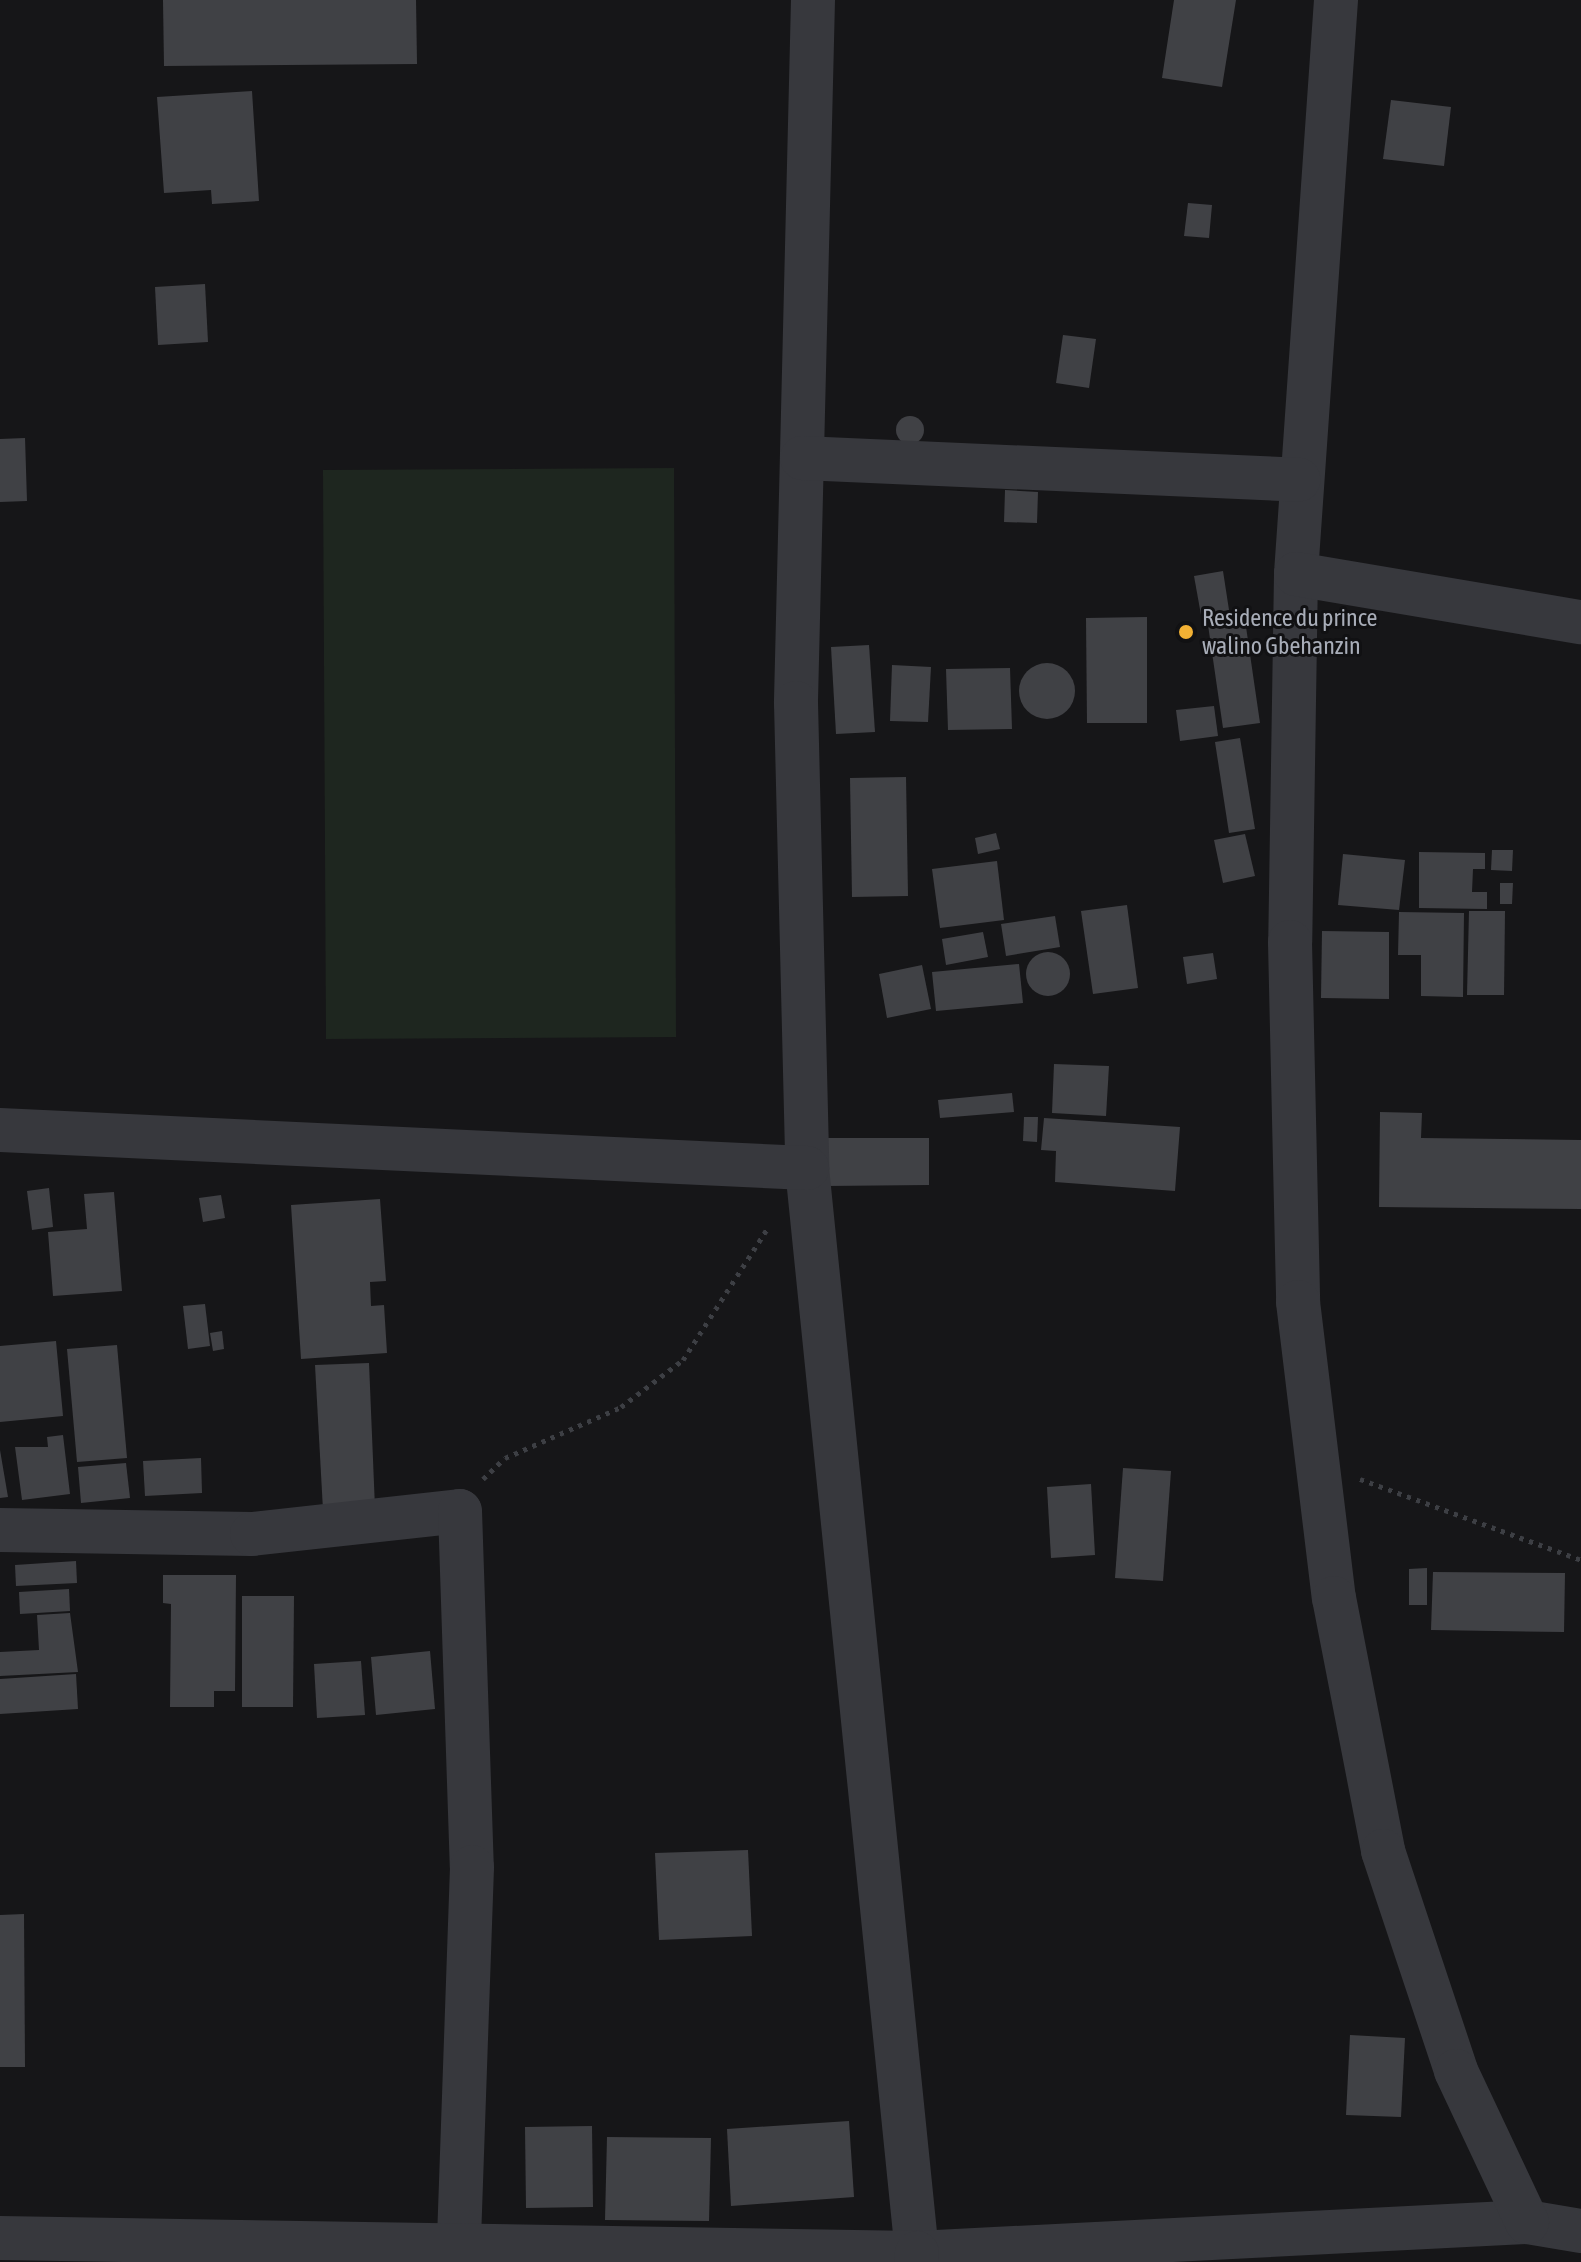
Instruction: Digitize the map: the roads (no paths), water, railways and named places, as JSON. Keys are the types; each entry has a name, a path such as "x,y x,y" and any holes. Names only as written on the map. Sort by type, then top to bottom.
{"street":[{"path":"813,0 796,703 807,1168 917,2258"},
{"path":"1336,0 1299,480 1296,574 1290,942 1298,1302 1334,1598 1383,1851 1456,2071 1527,2222"},
{"path":"802,458 1299,480"},
{"path":"1296,574 1581,622"},
{"path":"0,1130 807,1168"},
{"path":"0,1530 252,1534 460,1511 472,1867 458,2253"},
{"path":"0,2238 458,2253 917,2258 1527,2222 1581,2231"}],"place":[{"name":"Residence du prince walino Gbehanzin","path":"1186,632"}]}
